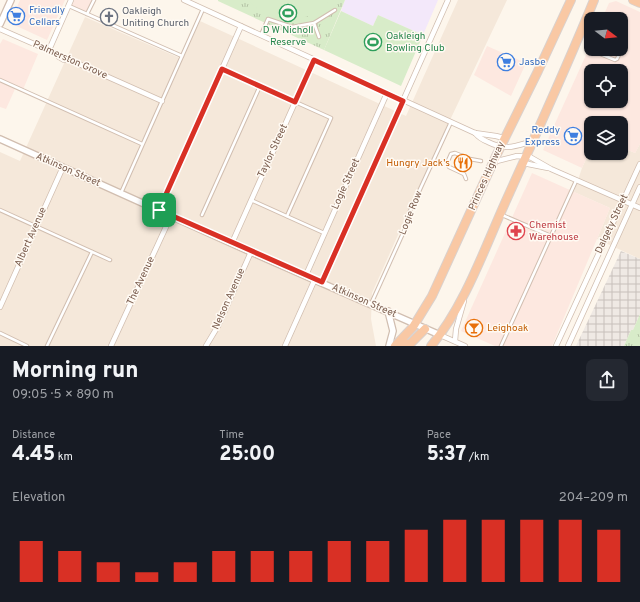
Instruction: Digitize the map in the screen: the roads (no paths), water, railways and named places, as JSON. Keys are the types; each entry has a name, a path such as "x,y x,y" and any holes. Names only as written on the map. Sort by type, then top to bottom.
{"highway":[{"name":"Princes Highway","path":"397,344 414,324 432,296 504,138 538,71 570,0"},
{"path":"431,346 453,314 469,282 534,141 594,0"},
{"path":"633,0 640,3"},
{"path":"397,344 410,344 425,328"}],"street":[{"path":"0,24 11,0"},
{"path":"49,50 71,0"},
{"path":"184,0 475,133 504,138"},
{"name":"Logie Street","path":"322,282 448,0"},
{"path":"159,210 241,26"},
{"name":"Palmerston Grove","path":"0,29 49,50 57,54 59,58 70,60 162,101"},
{"name":"Taylor Street","path":"232,243 314,60"},
{"name":"Logie Street","path":"306,275 387,93"},
{"path":"475,133 478,137 500,147 510,148 534,141"},
{"name":"Atkinson Street","path":"0,138 251,252 465,346"},
{"path":"493,162 506,160 514,156 551,169 640,208"},
{"path":"525,160 533,158 551,169"},
{"name":"Dalgety Street","path":"556,346 640,164"},
{"name":"Albert Avenue","path":"0,307 63,167"},
{"name":"Dalgety Street","path":"568,346 640,187"},
{"name":"The Avenue","path":"110,346 171,216"},
{"name":"Nelson Avenue","path":"206,346 218,326 251,252"},
{"name":"Dalgety Street","path":"594,262 604,267"},
{"path":"285,346 314,279"},
{"path":"454,341 469,282"},
{"path":"388,311 393,331 389,346"},
{"path":"567,322 577,327"}],"lane":[{"path":"87,14 94,0"},
{"path":"68,6 182,56"},
{"path":"121,193 204,9"},
{"path":"261,35 268,19 292,27 314,23 335,10"},
{"path":"314,23 319,37"},
{"path":"605,56 615,60 618,56"},
{"path":"222,69 331,118 287,216"},
{"path":"0,80 142,144"},
{"path":"202,215 260,86"},
{"name":"Logie Row","path":"371,304 409,220 410,211 450,122"},
{"path":"466,179 464,174 449,167 447,163 451,154 455,153 470,159 481,161"},
{"path":"501,346 576,180"},
{"path":"251,200 324,233"},
{"path":"0,210 110,260"},
{"path":"500,214 551,236"},
{"path":"47,346 92,252"},
{"path":"0,333 27,346"}],"place":[{"name":"D W Nicholl Reserve","path":"288,13"},
{"name":"Friendly Cellars","path":"16,16"},
{"name":"Oakleigh Uniting Church","path":"109,17"},
{"name":"Oakleigh Bowling Club","path":"373,42"},
{"name":"Jasbe","path":"506,62"},
{"name":"Reddy Express","path":"573,136"},
{"name":"Hungry Jack's","path":"463,163"},
{"name":"Chemist Warehouse","path":"516,231"},
{"name":"Leighoak","path":"474,328"}]}
